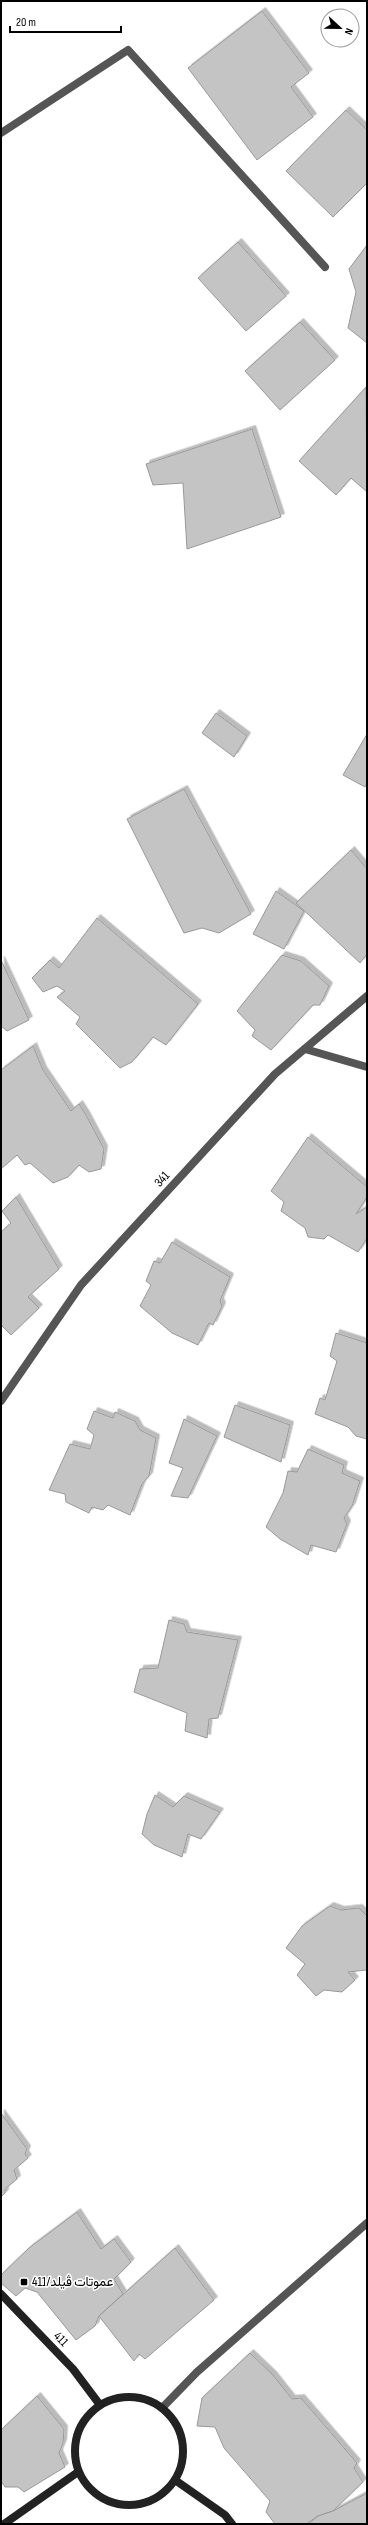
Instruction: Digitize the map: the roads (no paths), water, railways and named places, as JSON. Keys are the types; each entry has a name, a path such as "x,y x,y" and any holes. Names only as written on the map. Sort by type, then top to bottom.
{"street":[{"path":"1,133 128,50 325,267"},
{"name":"341","path":"1,1401 81,1285 275,1074 367,996"},
{"path":"305,1049 367,1067"},
{"path":"162,2408 197,2372 367,2223"},
{"name":"411","path":"1,2294 73,2369 100,2405"},
{"path":"132,2397 148,2400 162,2408 173,2420 180,2434 183,2450 181,2465 175,2480 164,2492 150,2501 134,2506 117,2504 102,2498 78,2472 75,2454 77,2435 86,2418 100,2405 115,2398 132,2397"},
{"path":"4,2524 78,2472"},
{"path":"175,2480 225,2515 232,2524"}],"place":[{"name":"عموتات ڤيلد/411","path":"24,2282"}]}
